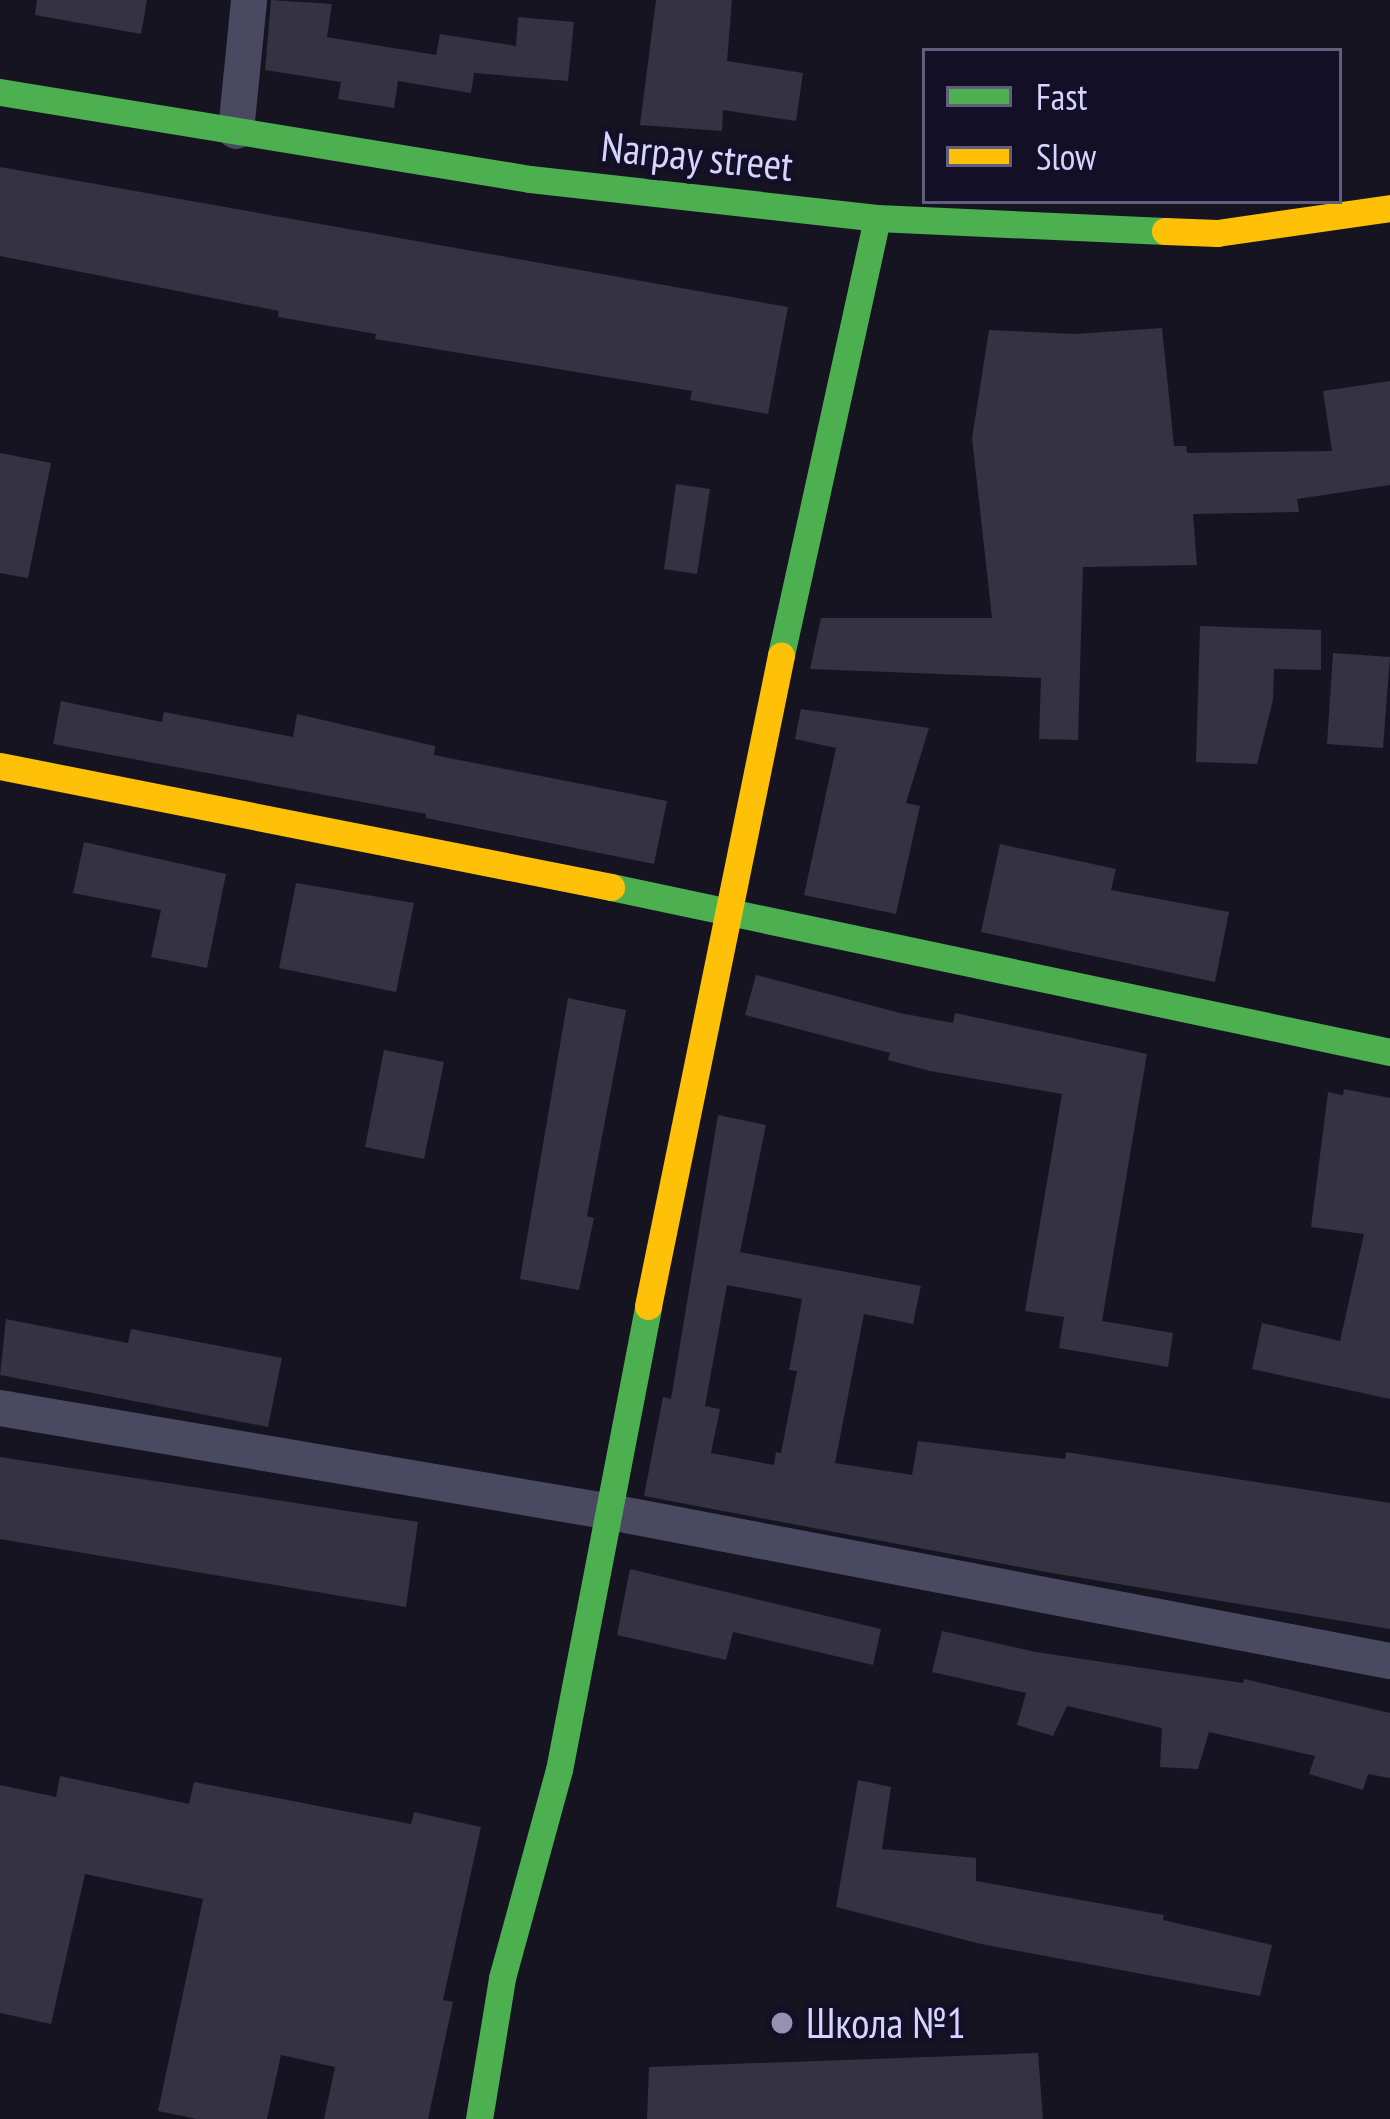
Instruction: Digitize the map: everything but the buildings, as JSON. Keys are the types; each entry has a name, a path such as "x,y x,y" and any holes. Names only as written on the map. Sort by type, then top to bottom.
{"street":[{"path":"236,131 249,0"},
{"name":"Narpay street","path":"0,92 530,179 877,218 1217,233 1390,208"},
{"path":"479,2119 502,1978 559,1770 605,1511 724,910 877,218"},
{"path":"0,766 724,910 1390,1052"},
{"path":"0,1408 605,1511 1390,1661"}],"traffic: fast":[{"path":"0,92 530,179 877,218 1165,231"},
{"path":"781,655 877,218"},
{"path":"611,887 1390,1052"},
{"path":"479,2119 502,1978 559,1770 648,1306"}],"traffic: slow":[{"path":"1165,231 1217,233 1390,208"},
{"path":"648,1306 781,655"},
{"path":"0,766 611,887"}],"place":[{"name":"Школа №1","path":"782,2023"}]}
